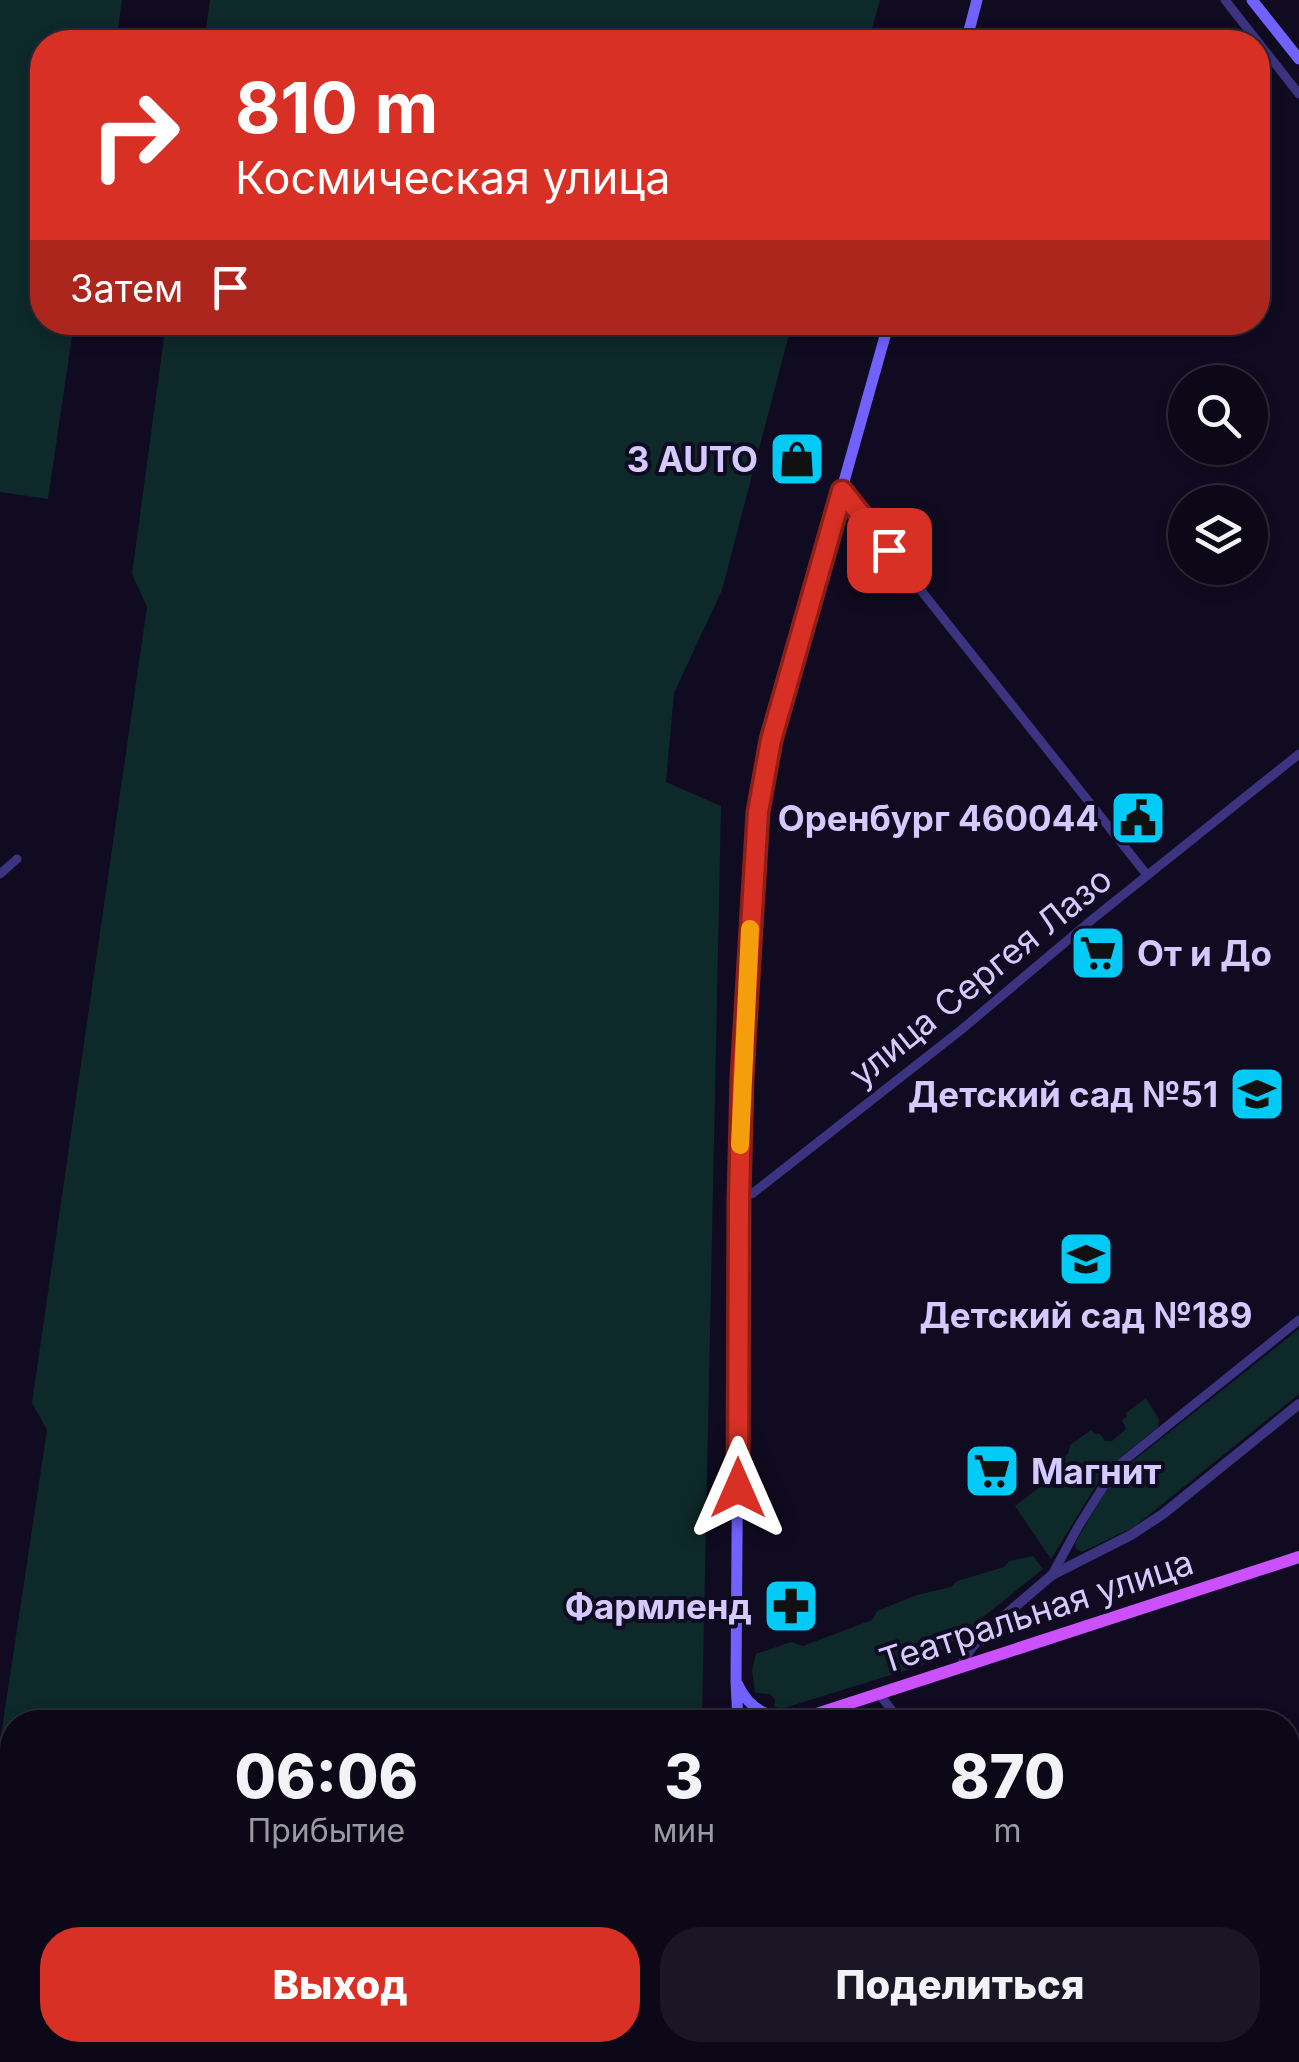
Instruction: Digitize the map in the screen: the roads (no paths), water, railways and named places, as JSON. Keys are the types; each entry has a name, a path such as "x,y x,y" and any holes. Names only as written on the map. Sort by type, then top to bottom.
{"main road":[{"path":"969,30 977,0"},
{"path":"1252,0 1299,59"},
{"path":"737,1710 742,1077 762,780 885,335"},
{"name":"Театральная улица","path":"831,1710 1299,1556"},
{"path":"736,1681 756,1710"}],"street":[{"path":"1225,0 1249,30"},
{"path":"1270,57 1299,94"},
{"path":"842,491 1148,875"},
{"name":"улица Сергея Лазо","path":"739,1199 753,1193 880,1094 1299,754"},
{"path":"0,874 17,860"},
{"path":"1052,1575 1115,1468 1299,1320"},
{"path":"960,1668 982,1635 1052,1575 1163,1514 1299,1404"},
{"path":"879,1694 892,1710"}],"place":[{"name":"3 AUTO","path":"797,459"},
{"name":"Оренбург 460044","path":"1138,818"},
{"name":"От и До","path":"1098,953"},
{"name":"Детский сад №51","path":"1257,1094"},
{"name":"Детский сад №189","path":"1086,1259"},
{"name":"Магнит","path":"992,1471"},
{"name":"Фармленд","path":"791,1606"}]}
